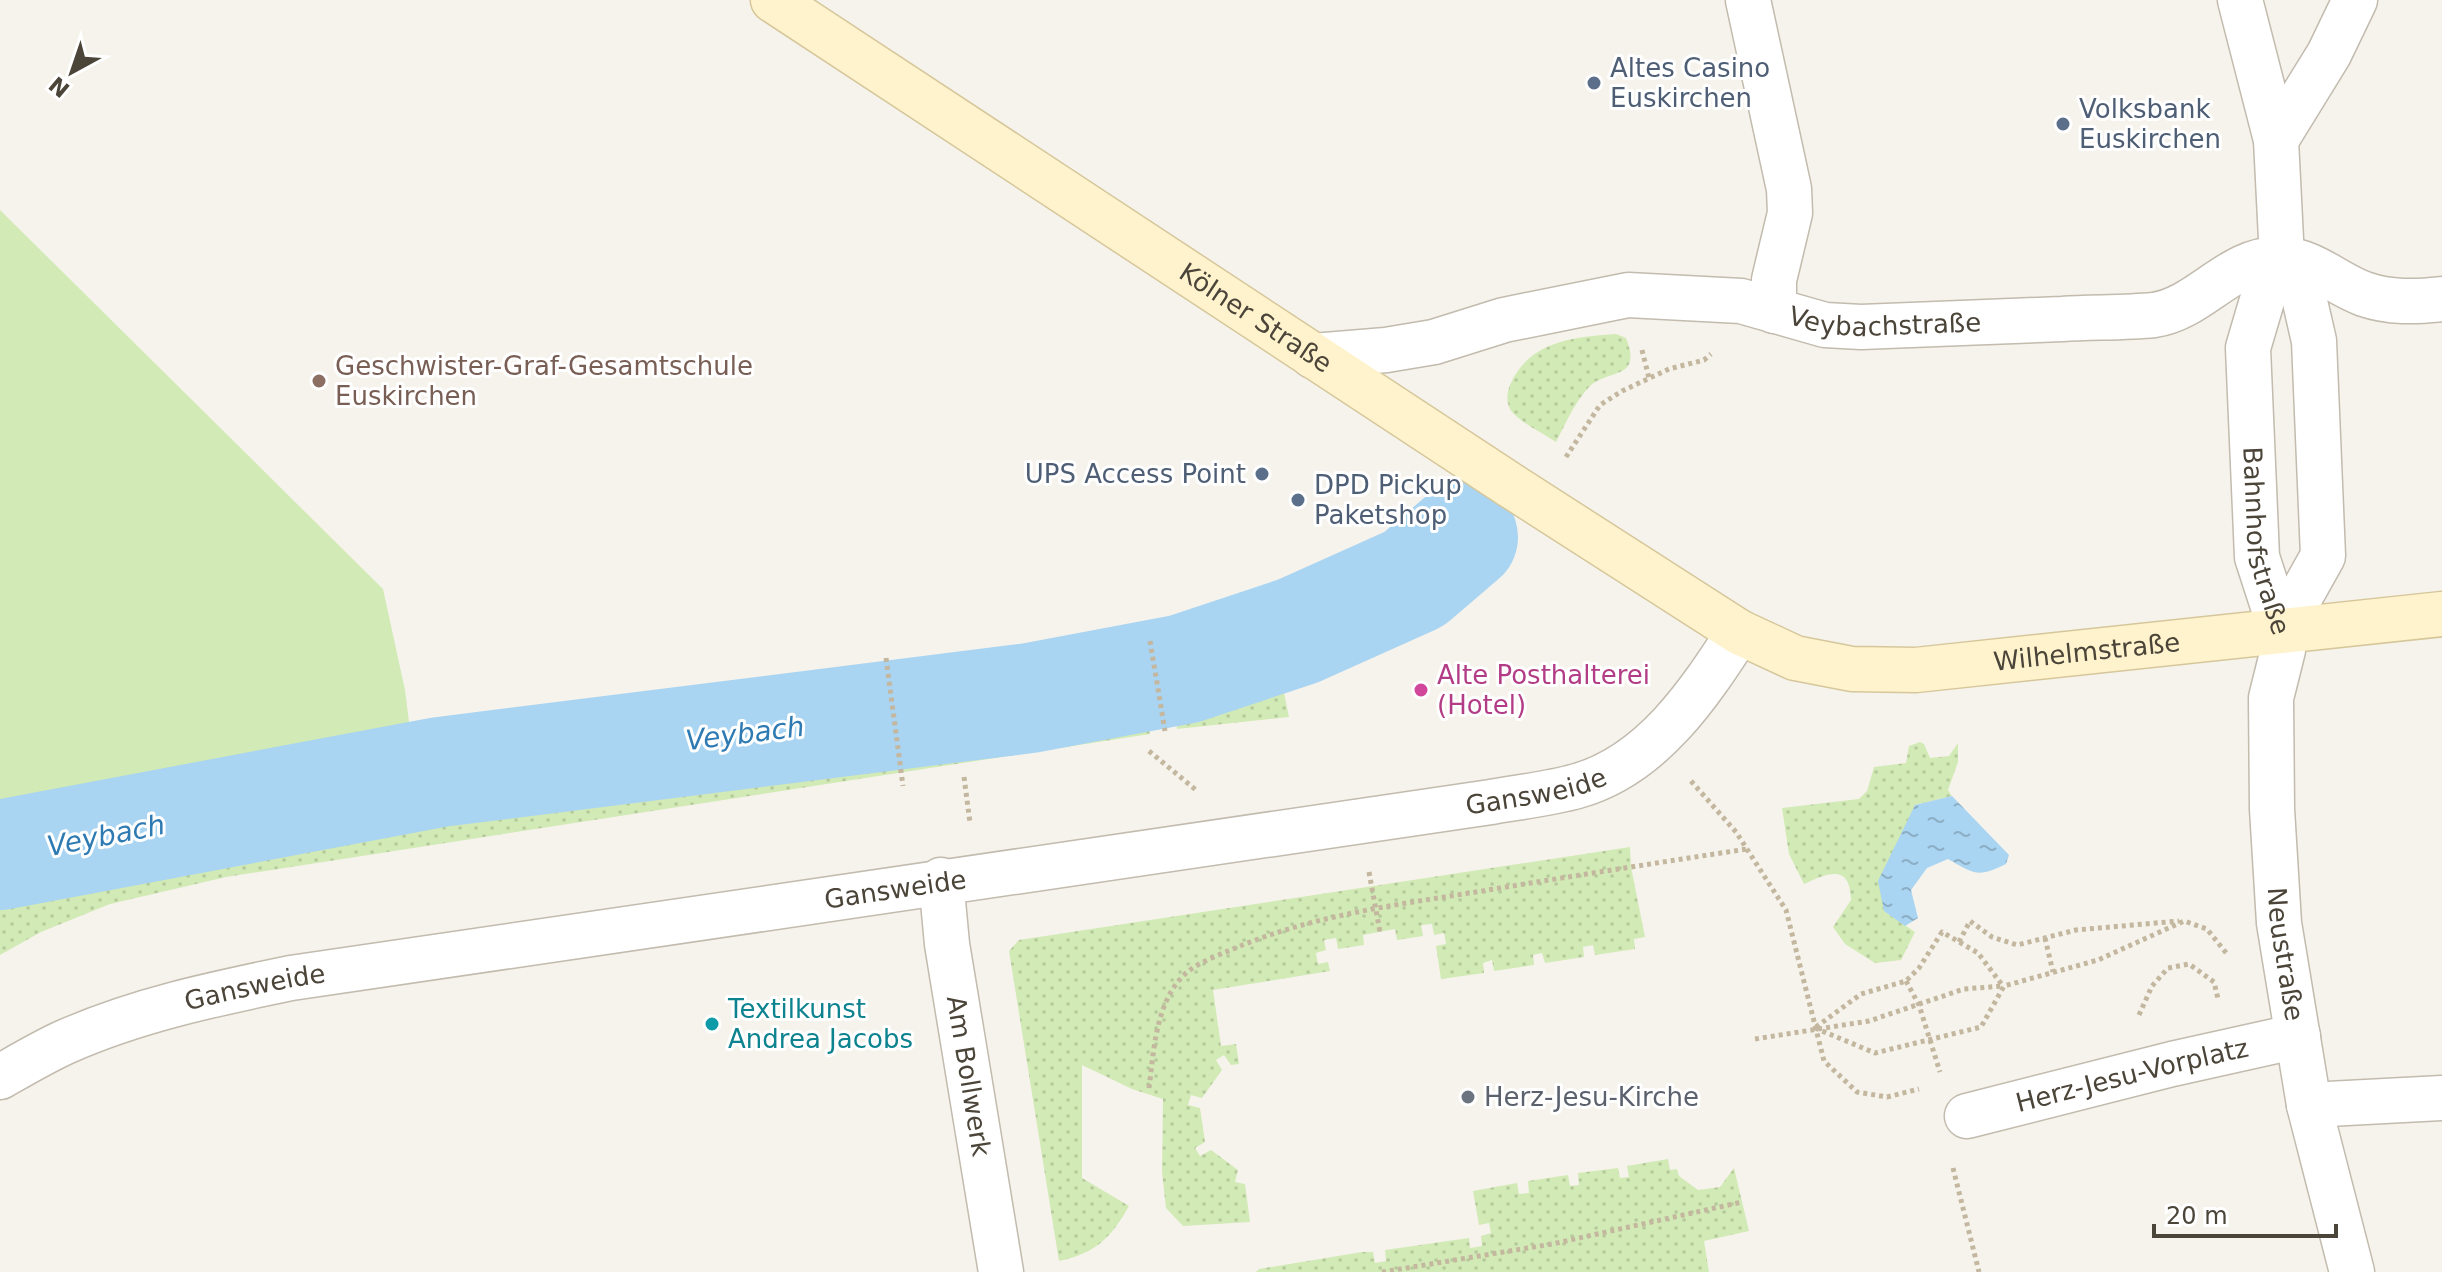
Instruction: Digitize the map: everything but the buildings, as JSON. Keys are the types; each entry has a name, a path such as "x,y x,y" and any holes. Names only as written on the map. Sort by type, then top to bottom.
{"street":[{"name":"Kölner Straße","path":"773,0 1739,632"},
{"path":"1748,0 1789,189 1790,213 1774,280 1774,311"},
{"name":"Bahnhofstraße","path":"2240,0 2276,140 2282,259 2303,293 2314,341 2323,556 2281,631"},
{"path":"2276,140 2329,54 2355,0"},
{"name":"Veybachstraße","path":"1313,356 1386,350 1434,342 1504,320 1628,295 1741,301 1825,325 1861,327 2156,314 2202,293 2234,271 2261,261 2282,259"},
{"path":"2282,259 2299,262 2363,293 2384,299 2412,302 2442,299"},
{"name":"Bahnhofstraße","path":"2281,631 2257,557 2248,348 2263,297 2282,259"},
{"name":"Wilhelmstraße","path":"1739,632 1795,658 1852,669 1916,670 2442,614"},
{"name":"Neustraße","path":"2281,631 2283,650 2271,698 2272,809 2279,923 2309,1105 2352,1272"},
{"name":"Gansweide","path":"0,1077 63,1043 116,1021 196,998 277,980 941,880 1491,802 1576,786 1606,775 1658,738 1705,685 1739,632"},
{"name":"Am Bollwerk","path":"941,880 947,944 1001,1272"},
{"name":"Herz-Jesu-Vorplatz","path":"1967,1116 2298,1036"},
{"path":"2309,1105 2442,1098"}],"path":[{"path":"1572,446 1600,405 1669,369"},
{"path":"1150,641 1165,731"},
{"path":"886,658 903,786"},
{"path":"1690,780 1736,832 1786,910 1824,1061 1857,1092 1887,1097 1929,1086"},
{"path":"1149,1088 1154,1042 1174,986 1189,971 1258,939 1297,926 1375,908 1747,849"},
{"path":"1372,885 1380,932"},
{"path":"1959,942 1970,921 1992,937 2017,945 2076,930 2184,921 2207,929 2221,946"},
{"path":"1755,1039 1869,1021 1964,989 2004,986 2098,960 2184,921"},
{"path":"1815,1028 1861,994 1906,981 1919,968 1942,932 1978,953 2004,986"},
{"path":"2045,938 2053,972"},
{"path":"2135,1021 2152,986 2168,968 2189,964 2214,982 2220,1007 2220,1019 2207,1058"},
{"path":"1815,1028 1875,1053 1981,1027 2004,986"},
{"path":"1382,1272 1552,1244 1742,1202"}],"green space":[{"path":"0,210 383,589 405,690 410,730 0,828"},
{"path":"1616,334 1626,338 1630,352 1627,367 1589,387 1556,442 1511,411 1509,389 1518,370 1541,350 1569,340"},
{"path":"1138,652 1150,734 226,877 110,904 41,932 0,955 0,828 410,730 819,679"},
{"path":"1278,664 1289,717 1177,729 1173,694"},
{"path":"1920,742 1930,758 1949,756 1958,743 1958,762 1948,790 1952,796 1915,805 1884,911 1915,932 1901,960 1875,963 1845,944 1833,927 1851,900 1847,880 1829,874 1804,884 1789,854 1782,808 1859,799 1867,791 1874,767 1906,763 1909,746"},
{"path":"1630,847 1645,937 1634,939 1635,949 1595,955 1593,945 1583,947 1584,957 1545,963 1542,953 1533,955 1534,965 1494,971 1492,960 1483,963 1484,973 1441,979 1436,946 1446,944 1444,933 1434,935 1432,924 1421,925 1423,936 1397,940 1395,929 1363,935 1364,945 1338,949 1336,938 1324,940 1326,950 1316,953 1318,964 1328,962 1330,971 1213,990 1221,1046 1236,1044 1239,1064 1231,1065 1224,1055 1216,1060 1222,1070 1202,1098 1191,1095 1188,1105 1200,1108 1205,1142 1195,1148 1200,1156 1211,1150 1238,1170 1235,1182 1245,1184 1250,1222 1183,1226 1166,1208 1162,1172 1163,1099 1132,1089 1082,1065 1082,1178 1129,1206 1116,1227 1093,1249 1059,1261 1009,951 1019,940"},
{"path":"1668,1159 1670,1170 1677,1169 1679,1176 1698,1190 1720,1187 1734,1168 1749,1231 1704,1241 1709,1272 1256,1272 1362,1252 1373,1252 1375,1263 1386,1261 1385,1250 1469,1238 1470,1248 1482,1246 1481,1236 1491,1233 1489,1223 1479,1225 1473,1191 1517,1183 1519,1194 1529,1193 1528,1181 1568,1175 1570,1186 1579,1185 1578,1173 1618,1168 1620,1178 1629,1177 1627,1166"}],"water":[{"path":"1952,796 2009,855 2006,864 1982,873 1948,859 1927,868 1911,890 1918,918 1905,926 1884,911 1878,881 1915,805"}],"waterway":[{"name":"Veybach","path":"0,855 440,772 1030,698 1184,669 1298,631 1414,579 1463,537"}],"place":[{"name":"Altes Casino Euskirchen","path":"1594,83"},
{"name":"Volksbank Euskirchen","path":"2063,124"},
{"name":"Geschwister-Graf-Gesamtschule Euskirchen","path":"319,381"},
{"name":"UPS Access Point","path":"1262,474"},
{"name":"DPD Pickup Paketshop","path":"1298,500"},
{"name":"Alte Posthalterei (Hotel)","path":"1421,690"},
{"name":"Textilkunst Andrea Jacobs","path":"712,1024"},
{"name":"Herz-Jesu-Kirche","path":"1468,1097"}]}
